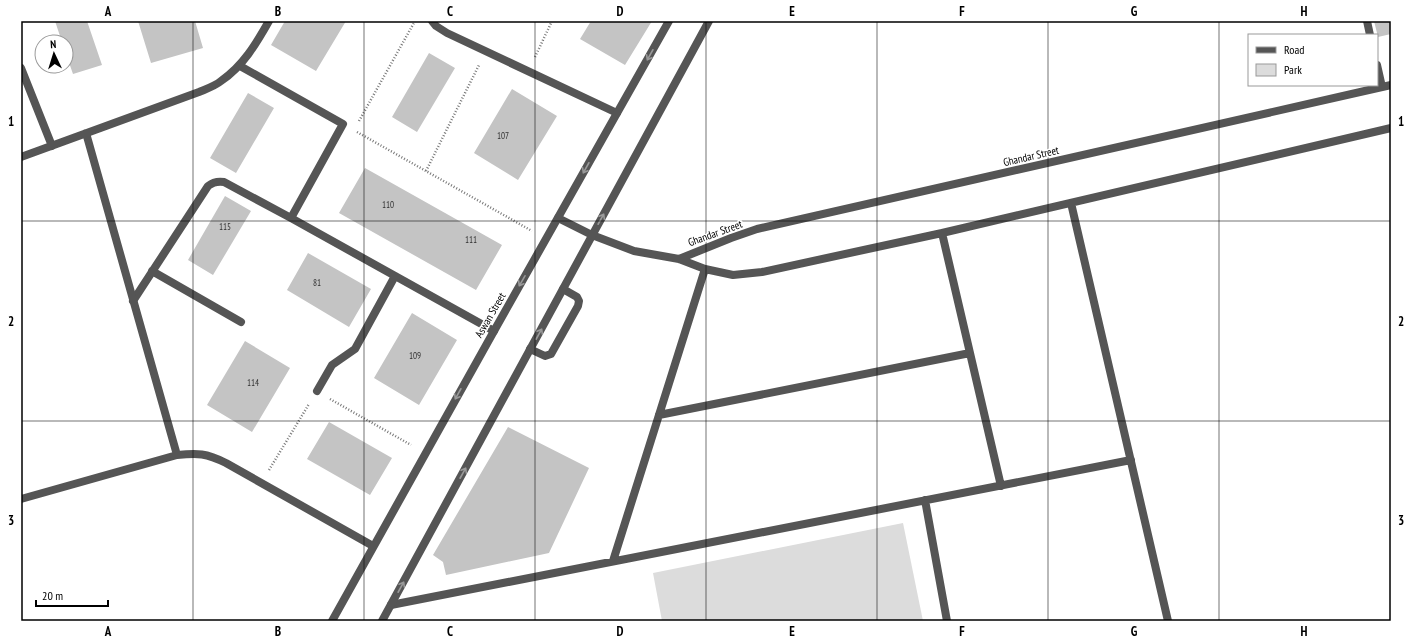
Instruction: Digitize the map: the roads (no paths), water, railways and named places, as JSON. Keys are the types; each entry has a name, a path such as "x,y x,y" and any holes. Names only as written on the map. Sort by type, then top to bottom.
{"street":[{"path":"21,157 199,92 221,82 240,66 254,47 269,21"},
{"path":"432,21 447,34 617,114"},
{"name":"Aswan Street","path":"332,621 669,21"},
{"path":"382,621 709,21"},
{"path":"1367,21 1370,34"},
{"path":"240,66 343,124 291,218"},
{"path":"21,68 52,146"},
{"path":"1378,69 1382,87"},
{"name":"Ghandar Street","path":"678,258 758,229 1391,85"},
{"name":"Ghandar Street","path":"558,218 592,235 634,251 678,258 705,269 733,275 762,272 942,233 1391,128"},
{"path":"86,133 177,455"},
{"path":"133,301 208,186 218,181 224,182 291,218 494,331"},
{"path":"1071,203 1168,621"},
{"path":"942,233 1001,486"},
{"path":"613,561 705,269"},
{"path":"152,271 241,322"},
{"path":"317,391 332,365 355,349 395,276"},
{"path":"530,349 545,356 549,356 556,346 579,303 577,297 563,289"},
{"path":"659,415 970,353"},
{"path":"21,499 177,455 197,453 212,456 261,482 373,546"},
{"path":"391,605 1131,460"},
{"path":"925,500 947,621"}]}
